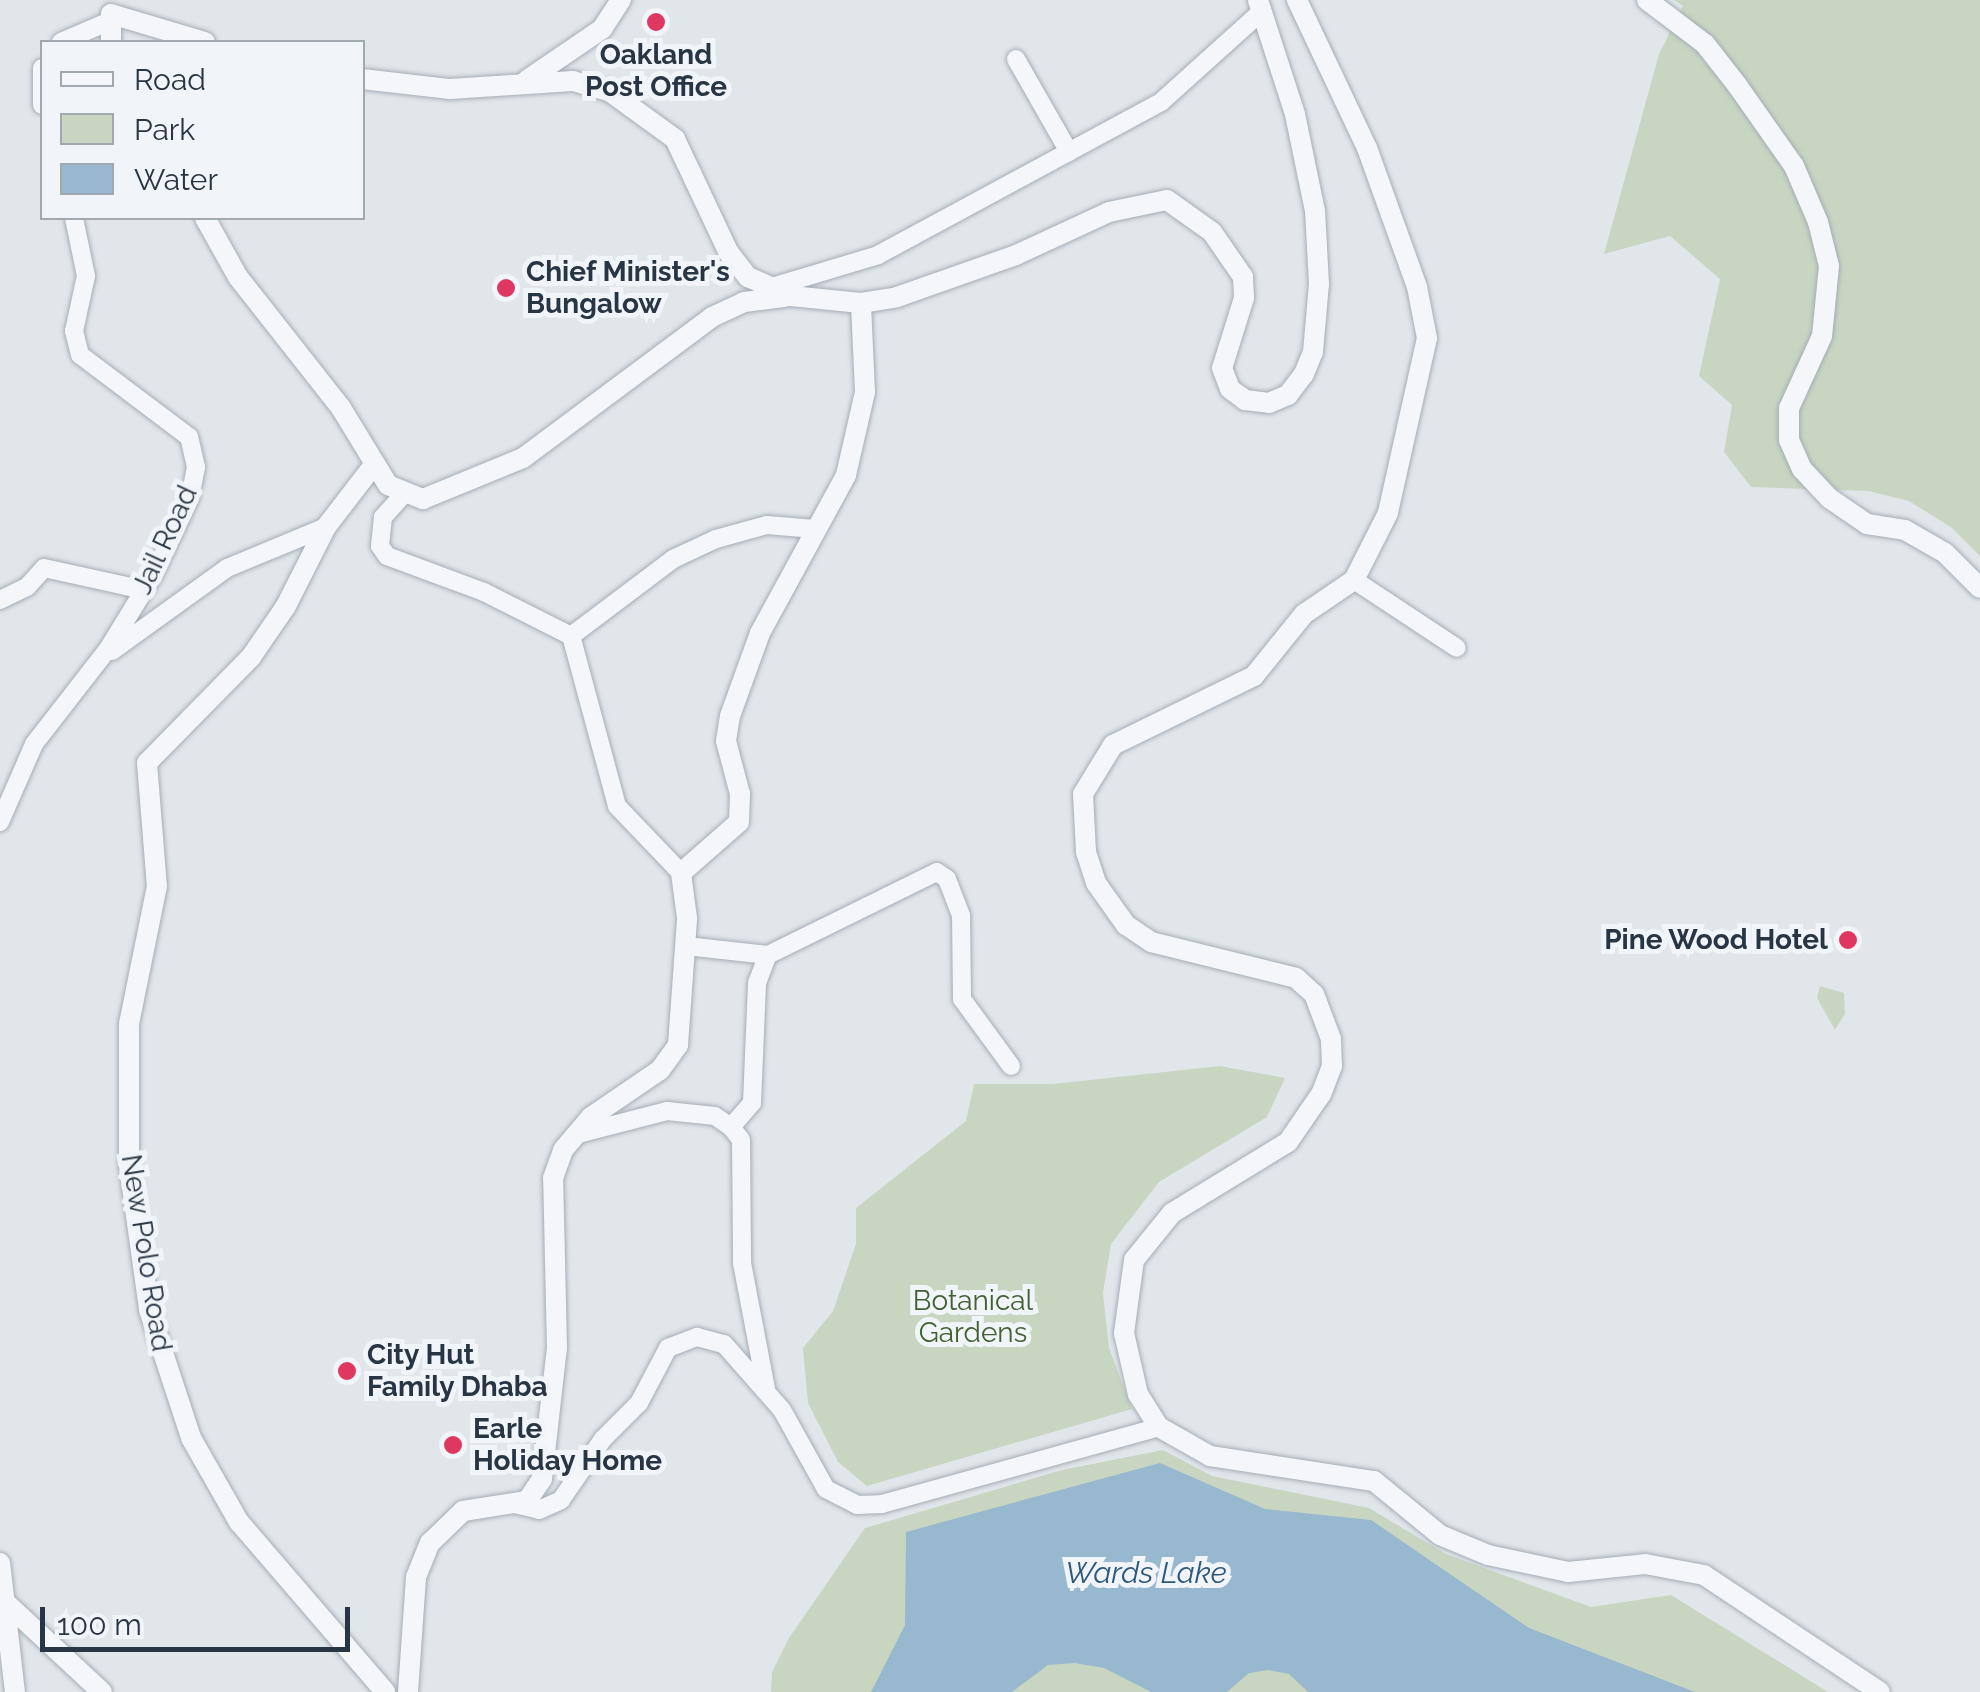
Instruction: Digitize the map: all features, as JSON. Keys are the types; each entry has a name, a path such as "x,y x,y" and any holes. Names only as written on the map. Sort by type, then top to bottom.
{"street":[{"path":"526,81 602,29 621,0"},
{"path":"1296,0 1367,148 1417,287 1428,338 1388,513 1354,580 1304,614 1254,676 1113,744 1083,794 1086,852 1096,883 1126,925 1151,942 1296,978 1314,994 1331,1040 1332,1066 1321,1094 1288,1142 1172,1213 1134,1260 1124,1332 1138,1394 1160,1427 1232,1462 1374,1482 1436,1533 1488,1555 1568,1572 1645,1564 1704,1574 1880,1692"},
{"path":"1647,0 1706,44 1738,85 1794,166 1818,222 1829,266 1822,336 1789,408 1789,440 1802,469 1829,498 1867,524 1905,530 1946,553 1980,588"},
{"path":"365,79 450,90 526,81 573,81 647,113 676,139 730,253 765,289 791,296 861,303 936,287 1108,212 1167,200 1212,232 1242,277 1244,298 1222,368 1230,389 1245,400 1269,403 1288,395 1313,352 1319,284 1315,211 1295,114 1260,5 1179,88 1068,152 878,255 765,289"},
{"path":"65,40 112,19 197,40"},
{"path":"1016,59 1068,152"},
{"name":"Jail Road","path":"0,822 34,744 100,660 144,590 190,498 195,451 176,425 80,354 74,331 86,276 74,220"},
{"path":"206,220 238,277 341,408 373,466 403,495 423,499 499,470 712,317 744,302 791,296"},
{"path":"681,873 739,822 726,741 730,716 760,633 846,475 863,411 861,303"},
{"name":"New Polo Road","path":"373,466 326,527 286,606 251,657 147,763 157,886 129,1024 130,1165 150,1310 167,1382 209,1477 238,1522 385,1692"},
{"path":"403,495 383,516 378,534 386,556 484,592 571,636"},
{"path":"571,636 673,559 716,540 767,525 815,529"},
{"path":"100,660 228,568 326,527"},
{"path":"0,600 27,587 44,568 144,590"},
{"path":"1354,580 1457,648"},
{"path":"408,1692 416,1577 430,1543 463,1511 514,1504 536,1494 548,1462 557,1348 552,1178 578,1134 610,1100 671,1060 678,1045 686,946 681,873 617,806 596,746 571,636"},
{"path":"686,946 768,955 941,872 962,916 962,999 1011,1066"},
{"path":"732,1127 752,1103 757,983 768,955"},
{"path":"578,1134 667,1111 715,1116 732,1127 741,1140 742,1263 766,1389"},
{"path":"514,1504 539,1510 561,1500 680,1340 711,1338 724,1344 766,1389 826,1488 864,1506 1160,1427"},
{"path":"0,1566 15,1692"},
{"path":"5,1602 102,1692"}],"green space":[{"path":"1674,0 1980,0 1980,556 1952,528 1909,501 1868,491 1751,487 1724,452 1732,405 1699,376 1720,279 1670,236 1604,254 1659,54 1683,6"},
{"path":"1820,986 1844,993 1845,1014 1835,1030 1817,998"},
{"name":"Botanical Gardens","path":"1220,1066 1285,1078 1267,1117 1159,1182 1111,1244 1103,1293 1109,1348 1132,1409 867,1486 838,1462 808,1403 803,1348 833,1311 856,1244 856,1208 966,1121 974,1084 1053,1084"},
{"name":"Wards Lake","path":"1163,1450 1212,1476 1369,1508 1446,1554 1591,1607 1671,1595 1828,1692 771,1692 772,1672 789,1638 865,1528 1062,1470"}],"water":[{"name":"Wards Lake","path":"1160,1463 1265,1509 1371,1520 1529,1628 1695,1692 1308,1692 1289,1674 1268,1670 1249,1673 1227,1692 1151,1692 1104,1668 1075,1663 1048,1665 1012,1692 871,1692 905,1625 906,1532"}],"place":[{"name":"Oakland Post Office","path":"656,22"},
{"name":"Chief Minister's Bungalow","path":"506,288"},
{"name":"Pine Wood Hotel","path":"1848,940"},
{"name":"City Hut Family Dhaba","path":"347,1371"},
{"name":"Earle Holiday Home","path":"453,1445"}]}
